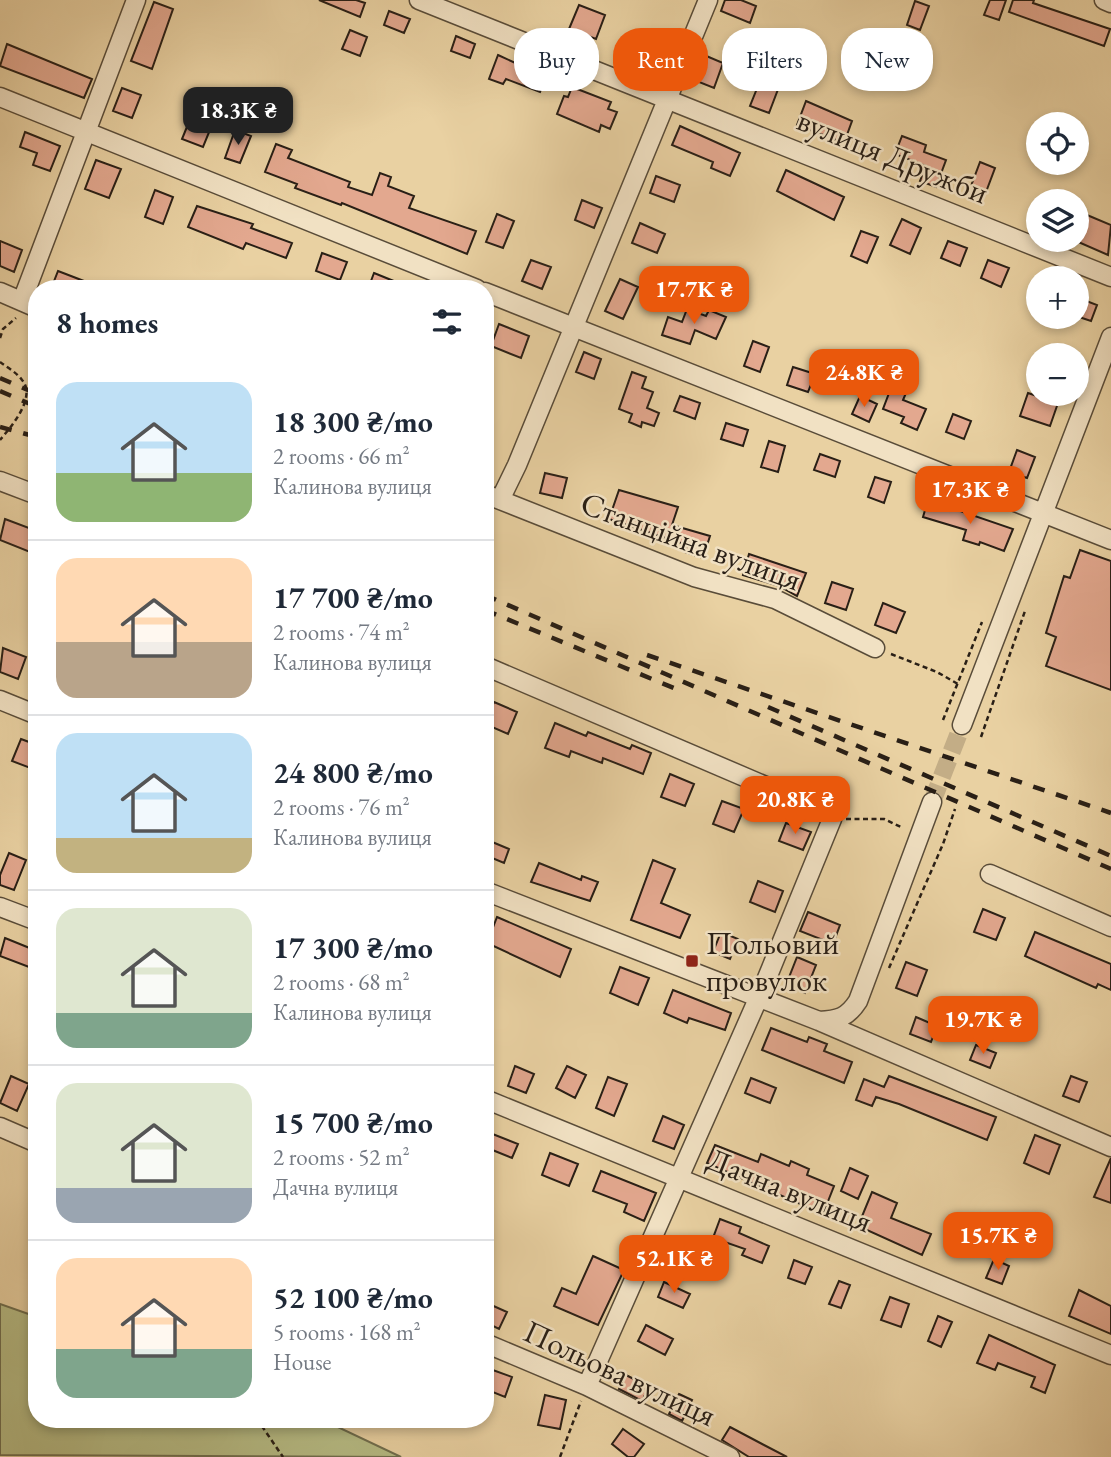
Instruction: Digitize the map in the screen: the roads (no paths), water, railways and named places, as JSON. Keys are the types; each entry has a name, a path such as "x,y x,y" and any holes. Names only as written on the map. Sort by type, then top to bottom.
{"street":[{"path":"37,280 85,131 136,0"},
{"name":"вулиця Дружби","path":"419,0 1111,277"},
{"path":"494,493 573,328 708,0"},
{"path":"1104,0 1111,3"},
{"path":"0,97 455,280"},
{"path":"0,292 28,305"},
{"path":"494,296 1111,540"},
{"path":"962,725 1111,337"},
{"path":"0,481 28,492"},
{"name":"Станційна вулиця","path":"494,498 694,577 775,599 874,648"},
{"path":"494,670 828,815 759,997 587,1386"},
{"path":"0,700 28,711"},
{"path":"819,1021 839,1020 849,1014 858,1001 932,802"},
{"path":"990,874 1111,927"},
{"path":"494,894 819,1021 1111,1147"},
{"path":"0,907 28,918"},
{"path":"858,1001 857,1029 870,1043"},
{"name":"Дачна вулиця","path":"494,1103 1111,1356"},
{"path":"0,1127 28,1139"},
{"name":"Польова вулиця","path":"494,1347 587,1386 730,1457"}],"tunnel":[{"path":"932,802 962,725"}],"railway":[{"path":"0,378 28,390"},
{"path":"0,391 28,403"},
{"path":"0,427 28,435"},
{"path":"494,599 1111,869"},
{"path":"494,614 681,691"},
{"path":"647,655 1111,813"},
{"path":"768,707 1111,856"}],"place":[{"name":"Польовий провулок","path":"692,961"}]}
